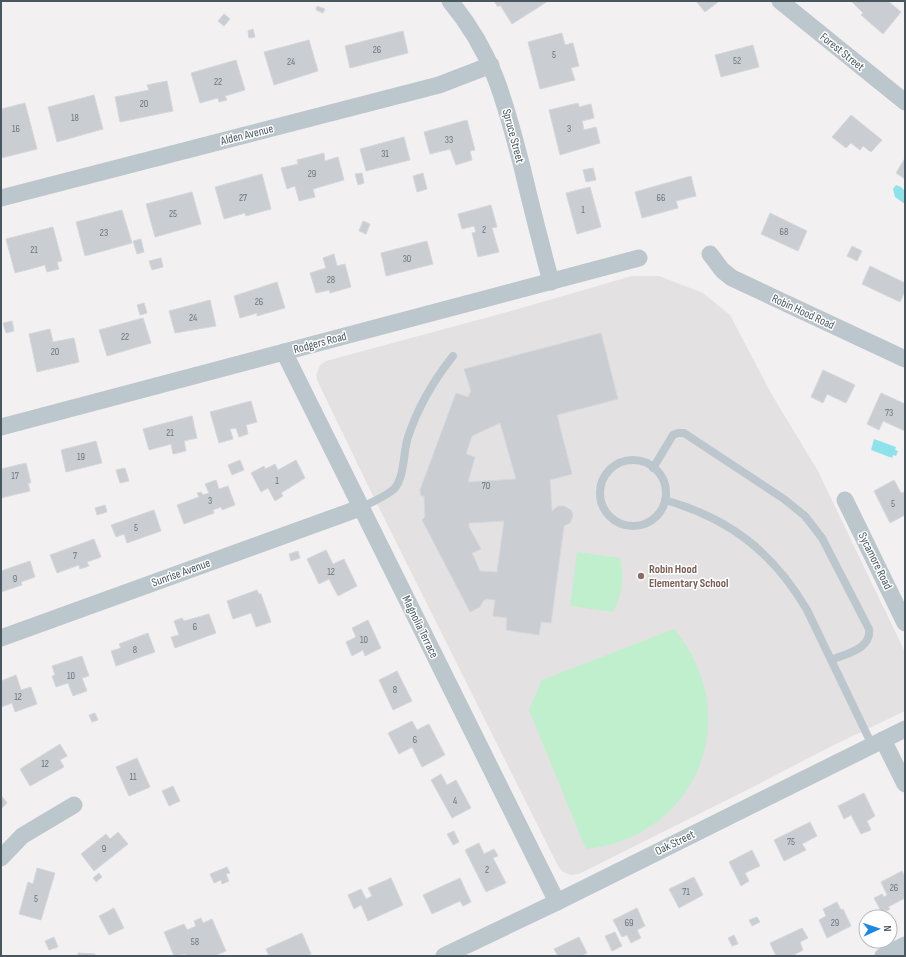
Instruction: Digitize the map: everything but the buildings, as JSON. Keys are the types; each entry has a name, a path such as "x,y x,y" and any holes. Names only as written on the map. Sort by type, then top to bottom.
{"street":[{"name":"Spruce Street","path":"450,1 475,34 491,64 511,125 551,282"},
{"name":"Forest Street","path":"780,1 905,102"},
{"name":"Alden Avenue","path":"1,198 439,85 491,64"},
{"name":"Robin Hood Road","path":"710,254 722,270 732,278 905,359"},
{"name":"Rodgers Road","path":"1,427 639,258"},
{"name":"Magnolia Terrace","path":"284,352 360,508 557,902"},
{"name":"Sycamore Road","path":"845,500 905,623"},
{"name":"Sunrise Avenue","path":"1,638 360,508"},
{"name":"Oak Street","path":"444,956 557,902 905,729"},
{"path":"878,743 905,784"},
{"path":"1,858 22,836 74,805"},
{"path":"883,956 905,945"}],"lane":[{"path":"360,508 388,493 396,486 400,478 406,446 417,414 433,384 453,356"},
{"path":"653,468 673,435 684,433 784,498 808,519 822,538 869,629 869,640 864,646 831,660"},
{"path":"633,460 646,463 653,468 663,480 665,500 660,511 652,520 633,526 615,521 603,506 601,487 606,475 615,466 633,460"},
{"path":"665,500 687,506 720,521 735,530 776,565 798,594 831,660 878,743"}],"shaded area":[{"name":"Robin Hood Elementary School","path":"632,276 659,276 703,293 730,315 772,395 818,471 905,652 905,711 834,745 579,874 571,875 563,872 558,866 375,500 317,380 316,375 320,365 326,361 511,311"}],"green space":[{"path":"577,552 620,558 622,565 622,585 619,599 613,612 570,606"},
{"path":"674,629 695,663 706,698 707,733 699,767 682,797 657,822 625,840 586,849 529,710 542,680"}],"water":[{"path":"896,185 905,191 905,204 895,197 893,189"},
{"path":"874,439 896,447 895,450 898,451 896,456 893,455 892,458 871,450"}],"place":[{"name":"Robin Hood Elementary School","path":"641,576"}]}
